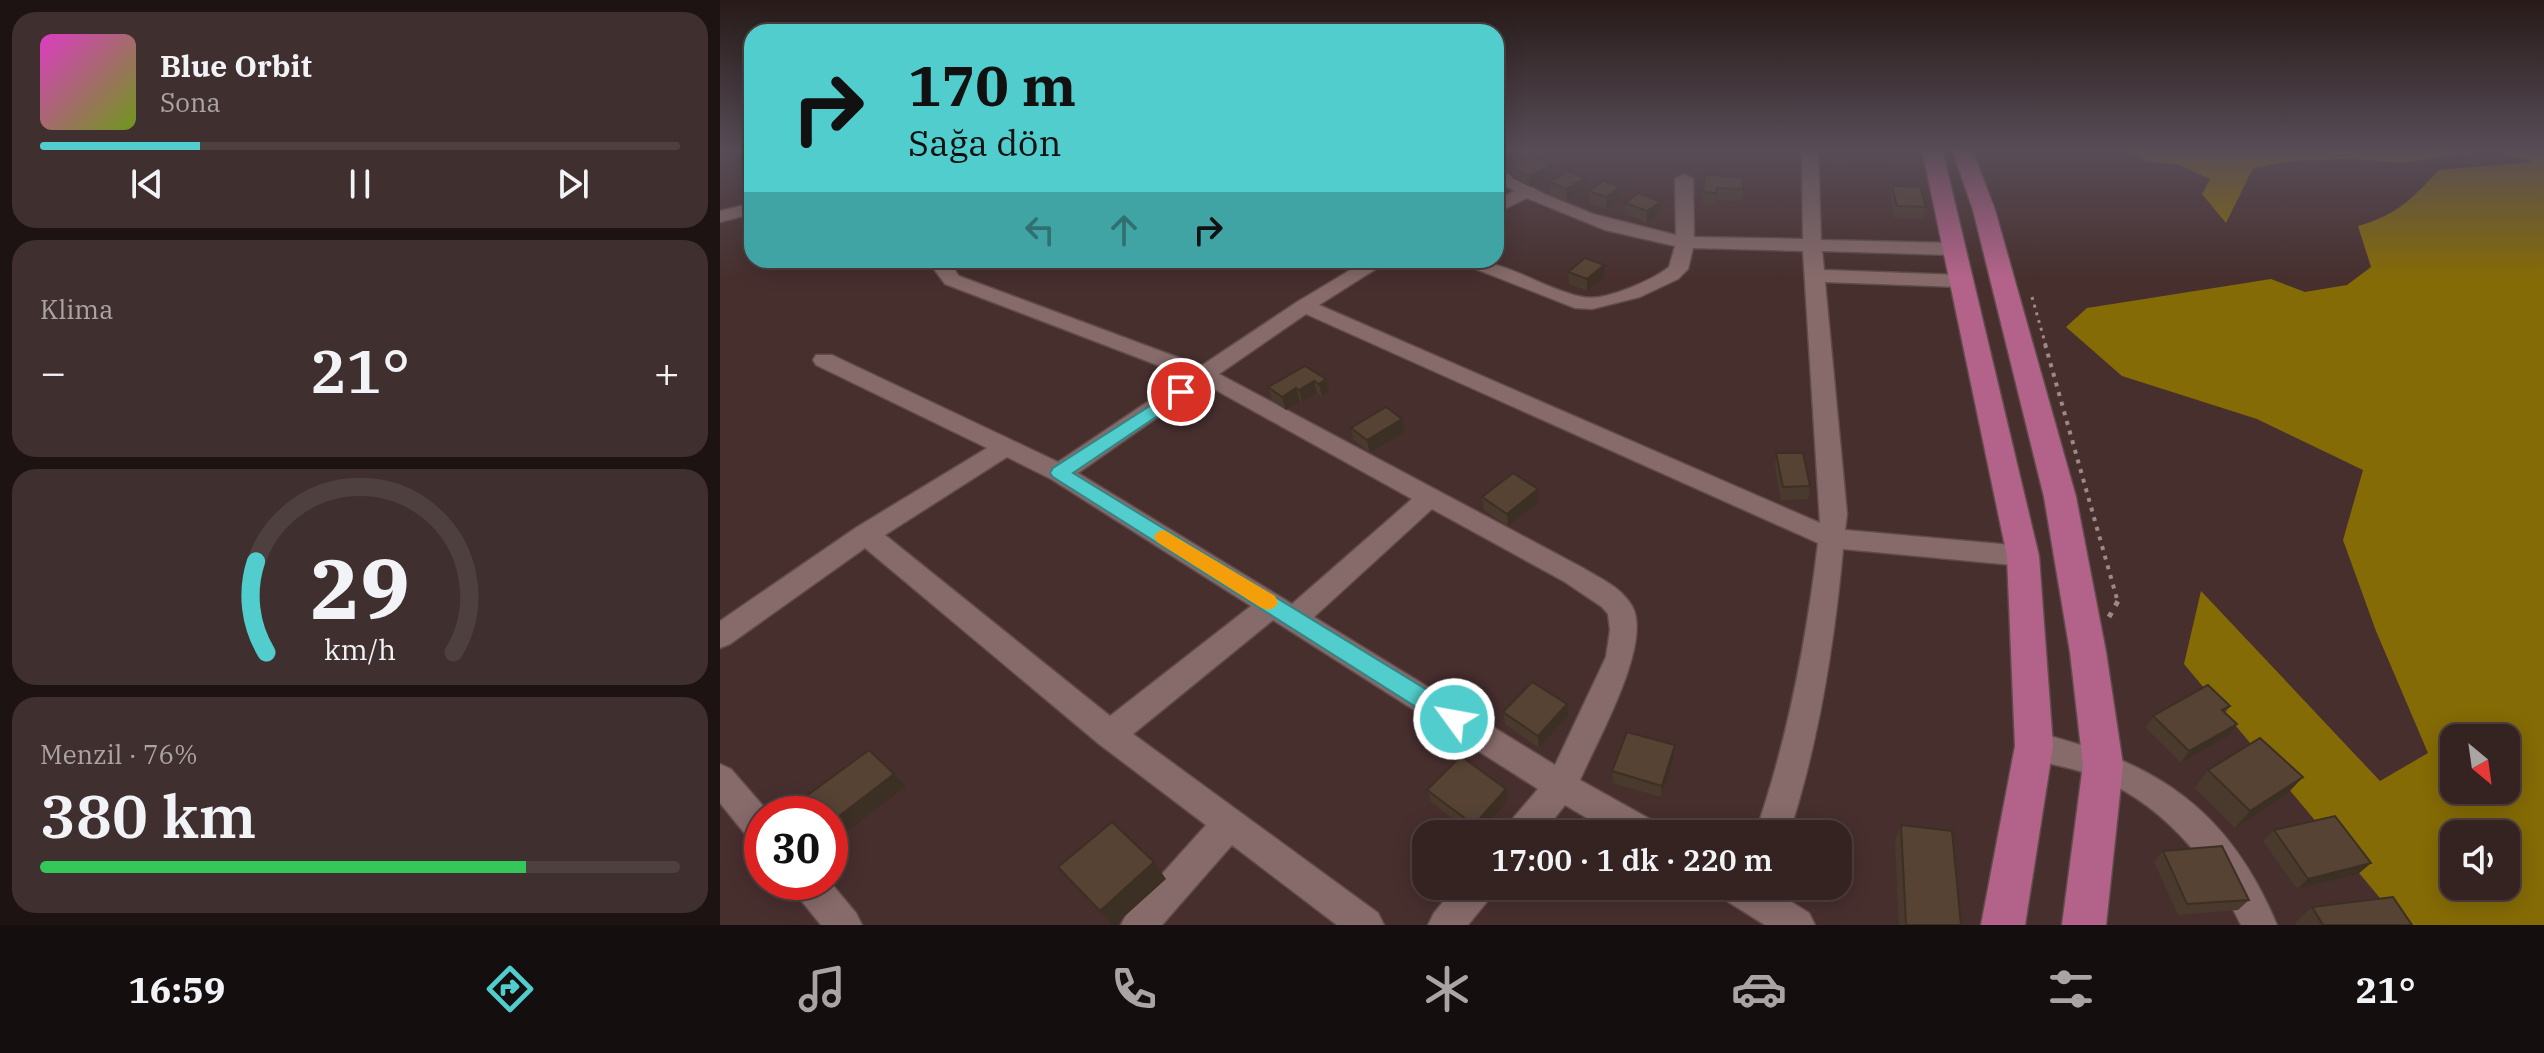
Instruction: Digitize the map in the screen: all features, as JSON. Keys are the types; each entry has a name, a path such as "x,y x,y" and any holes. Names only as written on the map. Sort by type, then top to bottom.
{"main road":[{"path":"1941,192 2023,556 2034,746 2003,925"},
{"path":"1978,192 2060,497 2088,652 2103,765 2084,925"}],"street":[{"path":"1504,204 1525,192"},
{"path":"1530,192 1609,224 1660,239 1953,249"},
{"path":"1490,268 1577,303 1593,304 1668,277 1678,269 1685,242 1684,192"},
{"path":"1777,820 1794,768 1818,652 1834,514 1812,244 1811,192"},
{"path":"720,217 744,210"},
{"path":"945,268 944,274 952,280 1206,376 1594,586 1612,599 1621,612 1624,630 1620,657 1561,786 1533,820"},
{"path":"1060,473 1206,376 1304,306 1367,268"},
{"path":"1815,276 1960,281"},
{"path":"1304,306 1831,538 2023,556"},
{"path":"824,360 1060,473 1561,786 1620,820"},
{"path":"722,632 866,534 1004,448"},
{"path":"1110,734 1283,612 1430,497"},
{"path":"866,534 1110,734 1366,925"},
{"path":"2034,746 2103,765 2158,793 2201,830 2248,900 2259,925"},
{"path":"720,779 744,808"},
{"path":"1139,925 1230,823"},
{"path":"823,900 844,925"},
{"path":"1446,925 1467,900"},
{"path":"1762,900 1797,925"}],"shaded area":[{"path":"2203,192 2241,192 2226,223 2202,194"},
{"path":"2418,192 2544,192 2544,925 2396,925 2390,910 2184,664 2201,591 2380,781 2428,753 2376,631 2343,540 2363,470 2257,419 2122,376 2066,327 2087,308 2271,279 2305,292 2347,285 2371,267 2358,226 2384,216"}],"building":[{"path":"1592,192 1613,192 1606,197"},
{"path":"1894,192 1922,192 1926,207 1897,206"},
{"path":"1639,193 1661,202 1647,211 1625,203"},
{"path":"1585,258 1604,265 1587,279 1568,272"},
{"path":"1305,366 1326,379 1319,384 1314,381 1299,390 1296,388 1282,397 1268,387"},
{"path":"1386,407 1402,419 1367,440 1351,428"},
{"path":"1776,453 1803,453 1810,486 1783,487"},
{"path":"1513,473 1538,489 1507,514 1482,497"},
{"path":"1532,682 1567,704 1538,736 1503,712"},
{"path":"2208,685 2230,706 2222,710 2237,724 2189,751 2153,716"},
{"path":"1627,732 1675,745 1662,786 1612,771"},
{"path":"2260,738 2303,777 2250,811 2208,770"},
{"path":"869,750 894,774 848,809 848,796 806,796"},
{"path":"1461,756 1506,789 1478,820 1467,820 1427,790"},
{"path":"2335,816 2371,863 2308,879 2274,830"},
{"path":"1112,822 1154,862 1100,911 1058,867"},
{"path":"1901,825 1952,831 1961,925 1906,925"},
{"path":"2222,846 2249,900 2187,904 2163,851"},
{"path":"2393,897 2412,925 2323,925 2312,907"}],"slow traffic":[{"path":"1164,537 1268,602"}],"route":[{"path":"1181,392 1060,473 1454,719"}]}
